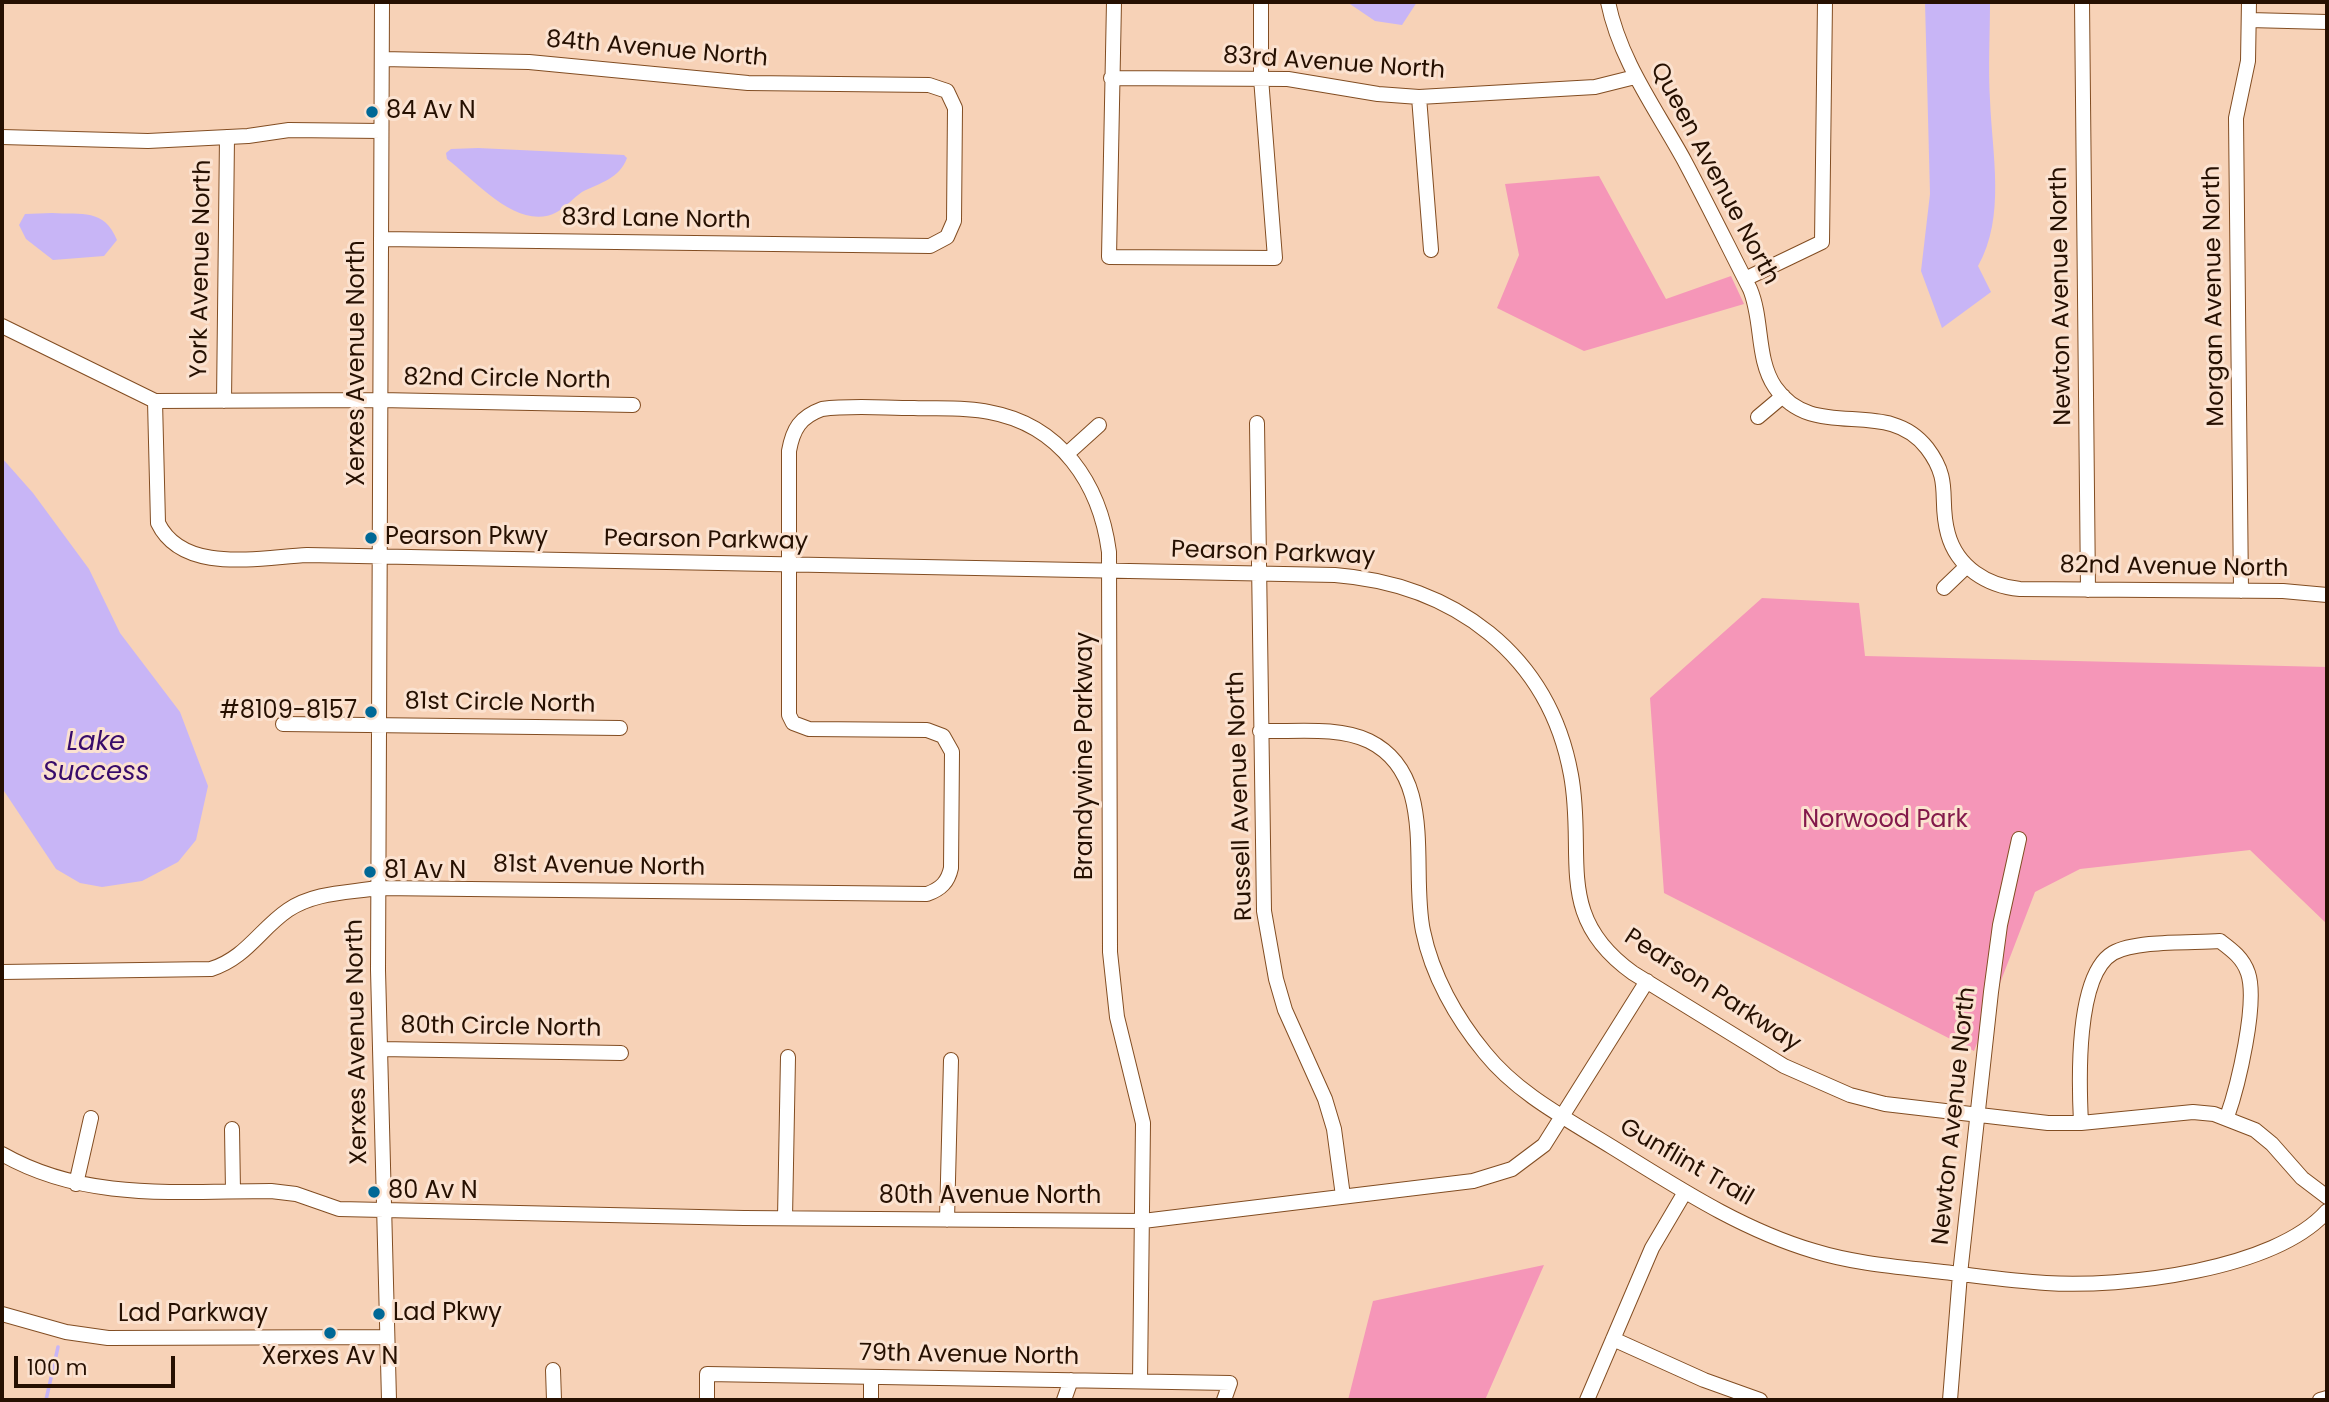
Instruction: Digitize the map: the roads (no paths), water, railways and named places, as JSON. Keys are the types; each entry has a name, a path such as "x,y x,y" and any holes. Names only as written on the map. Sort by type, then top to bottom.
{"street":[{"name":"Xerxes Avenue North","path":"382,2 378,888 388,1400"},
{"path":"1114,2 1108,257 1275,258 1261,78 1261,2"},
{"name":"Queen Avenue North","path":"1608,2 1619,43 1635,77 1684,160 1745,279 1756,305 1767,373 1783,396 1801,411 1816,417 1889,422 1907,430 1923,442 1943,475 1948,534 1955,552 1967,566 1991,583 2020,589"},
{"path":"1745,279 1822,242 1825,2"},
{"name":"Newton Avenue North","path":"2082,2 2088,590"},
{"name":"Morgan Avenue North","path":"2241,591 2236,118 2248,61 2249,2"},
{"path":"2249,20 2327,22"},
{"name":"84th Avenue North","path":"382,59 529,62 748,83 929,85 947,91 955,108 954,221 947,237 930,246"},
{"name":"83rd Avenue North","path":"1111,78 1261,78 1419,97 1595,87 1635,77"},
{"path":"1419,97 1431,250"},
{"path":"2,136 148,141 227,137 289,130 381,131"},
{"name":"York Avenue North","path":"224,401 227,137"},
{"name":"83rd Lane North","path":"381,239 930,246"},
{"path":"2,326 155,401 380,400"},
{"path":"1758,417 1783,396"},
{"name":"82nd Circle North","path":"380,400 633,405"},
{"name":"Pearson Parkway","path":"155,401 156,512 162,531 201,557 379,556 1259,573 1346,576 1402,585 1462,612 1514,656 1534,682 1563,743 1575,809 1576,874 1585,920 1614,959 1647,981 1784,1066 1816,1082 1885,1104 2048,1123 2081,1123 2193,1112 2227,1117 2263,1137 2302,1178 2327,1197"},
{"name":"Brandywine Parkway","path":"788,566 789,452 795,429 802,419 822,409 834,407 989,412 1013,418 1036,429 1068,453 1088,481 1099,503 1106,527 1108,571 1110,952 1117,1017 1143,1123 1140,1381"},
{"name":"Russell Avenue North","path":"1257,423 1262,878 1269,945 1285,1010 1325,1099 1334,1129 1343,1196"},
{"path":"1068,453 1099,425"},
{"name":"81st Avenue North","path":"2,972 211,969 240,956 271,924 306,900 378,888 927,894 937,890 945,883 951,868 952,752 949,744 943,736 927,730 809,729 793,723 787,707 788,566"},
{"path":"1944,588 1967,566"},
{"name":"82nd Avenue North","path":"2020,589 2241,591 2327,595"},
{"path":"283,724 379,725"},
{"name":"81st Circle North","path":"379,725 620,728"},
{"name":"Gunflint Trail","path":"1260,731 1352,735 1370,741 1397,763 1407,778 1415,812 1416,876 1422,929 1429,955 1448,1000 1499,1069 1532,1097 1563,1117 1685,1192 1740,1222 1814,1251 1856,1262 2050,1283 2165,1275 2261,1254 2304,1232 2327,1211"},
{"name":"Newton Avenue North","path":"1950,1400 1960,1274 2000,925 2019,839"},
{"path":"2081,1123 2080,1076 2090,987 2102,961 2115,952 2129,948 2220,941 2243,961 2251,989 2240,1071 2227,1117"},
{"name":"80th Avenue North","path":"2,1154 46,1175 115,1191 296,1194 339,1209 785,1218 1143,1221 1493,1177 1529,1158 1544,1144 1647,981"},
{"name":"80th Circle North","path":"380,1049 621,1053"},
{"path":"785,1218 788,1057"},
{"path":"947,1220 951,1060"},
{"path":"76,1184 91,1118"},
{"path":"232,1129 233,1191"},
{"path":"1587,1400 1653,1248 1685,1192"},
{"name":"Lad Parkway","path":"2,1314 66,1332 108,1338 387,1337"},
{"path":"1613,1339 1704,1380 1760,1400"},
{"path":"553,1370 554,1400"},
{"name":"79th Avenue North","path":"707,1400 707,1374 1230,1382 1224,1400"},
{"path":"871,1377 871,1400"},
{"path":"1064,1400 1071,1380"},
{"path":"2320,1400 2327,1398"}],"water":[{"path":"1347,2 1417,2 1402,25 1375,21"},
{"path":"1925,2 1990,2 1989,88 1995,206 1987,247 1978,266 1991,292 1942,328 1921,271 1930,194"},
{"path":"451,149 624,155 627,158 614,175 582,192 557,212 543,217 528,216 498,201 447,159 446,153"},
{"path":"25,214 82,214 99,218 112,230 117,240 104,256 53,260 26,239 19,225"},
{"name":"Lake Success","path":"2,458 33,493 89,569 120,633 180,712 208,786 196,840 178,862 142,881 102,887 80,883 56,869 2,788"}],"waterway":[{"path":"46,1400 58,1347"}],"place":[{"name":"84 Av N","path":"372,112"},
{"name":"Pearson Pkwy","path":"371,538"},
{"name":"#8109-8157","path":"371,712"},
{"name":"81 Av N","path":"370,872"},
{"name":"80 Av N","path":"374,1192"},
{"name":"Lad Pkwy","path":"379,1314"},
{"name":"Xerxes Av N","path":"330,1333"}],"park label":[{"name":"Norwood Park","path":"1885,821"}]}
